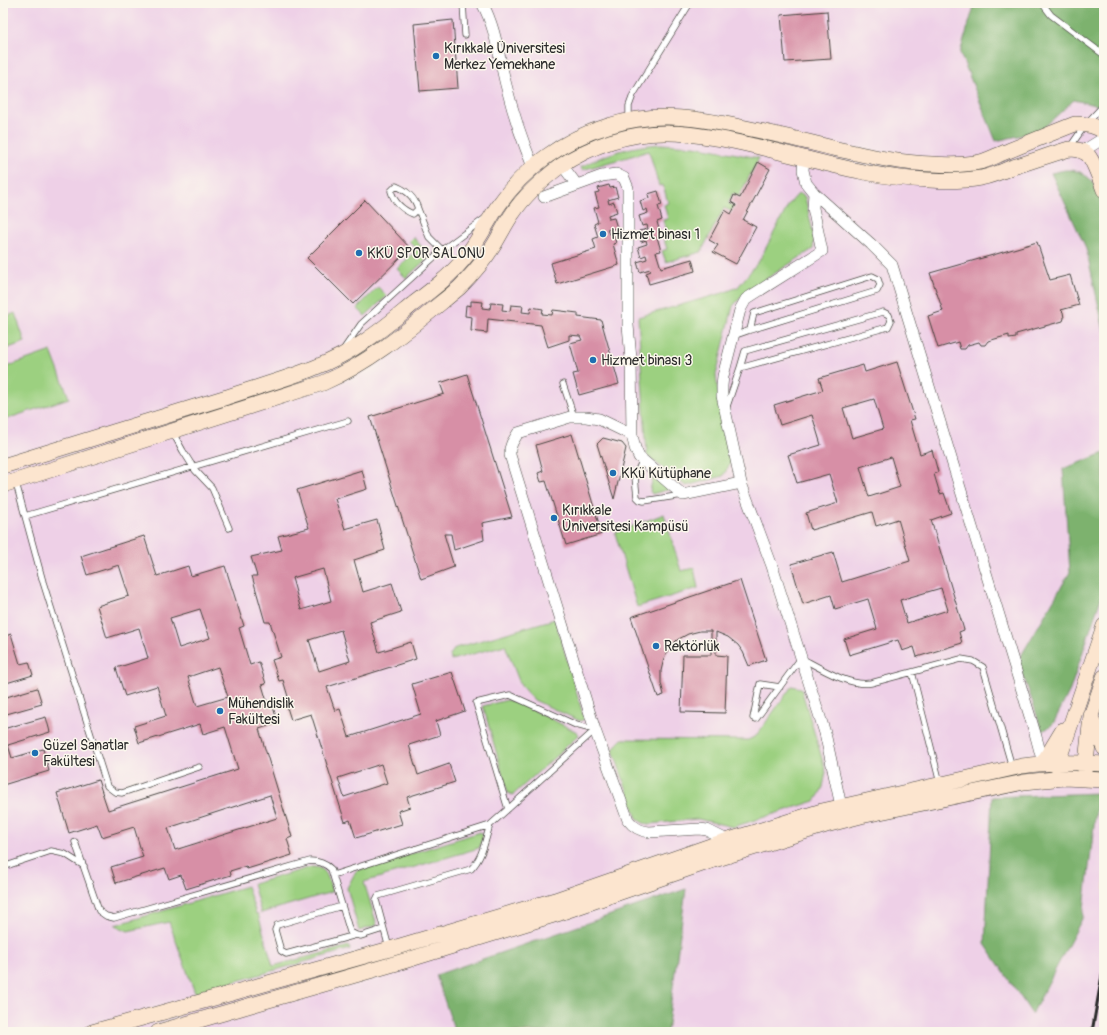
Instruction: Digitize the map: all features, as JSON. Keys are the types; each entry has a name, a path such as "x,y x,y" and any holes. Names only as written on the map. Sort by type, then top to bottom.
{"street":[{"path":"482,3 492,25 522,140 533,167"},
{"path":"3,466 317,368 358,347 448,276 472,248 494,212 512,188 533,167 553,152 574,140 592,131 610,125 629,120 659,117 693,118 752,129 877,158 931,164 980,162 1075,124 1086,124 1096,127 1104,132"},
{"path":"629,120 632,136"},
{"path":"9,483 323,383 345,373 373,356 459,288 485,258 508,220 518,206 537,185 562,165 581,154 615,140 632,136 664,133 691,134 749,144 804,158 892,177 924,180 956,180 982,178 1076,150 1104,138"},
{"path":"808,142 802,170 806,183 814,193 892,265 1032,725 1042,763"},
{"path":"1076,150 1089,155 1104,190"},
{"path":"553,152 577,185"},
{"path":"544,197 602,176 616,174 624,178 628,188 628,314 631,359 632,435 635,448 639,457 683,495 741,483"},
{"path":"814,193 813,208 822,251 746,299 740,310 733,336 722,383 722,394 741,483 772,566 825,733 843,813"},
{"path":"167,415 172,431"},
{"path":"632,435 603,420 590,417 574,417 518,433 512,443 510,455 595,730 628,820 635,828 644,832 700,829 707,830 729,847"},
{"path":"1059,779 1058,762 1104,626"},
{"path":"1084,779 1090,716 1104,676"},
{"path":"1042,763 1075,711"},
{"path":"1090,716 1104,748"},
{"path":"843,813 940,784 1012,768 1058,762 1104,764"},
{"path":"158,1032 560,914 822,811 843,813 1024,782 1059,779 1104,780"},
{"path":"92,1032 395,947 729,847"},
{"path":"395,947 404,961"}],"lane":[{"path":"463,3 465,35"},
{"path":"629,120 629,106 633,95 690,3"},
{"path":"1042,3 1051,15 1104,55"},
{"path":"1076,150 1086,124 1104,105"},
{"path":"418,209 413,214 406,211 393,198 391,191 396,186 403,189 416,202 429,237 442,250"},
{"path":"338,358 361,324 442,250 494,212"},
{"path":"733,336 877,291 880,285 878,279 872,276 754,313 750,330"},
{"path":"725,410 745,351 883,312 889,315 891,321 888,327 740,368"},
{"path":"563,384 574,417"},
{"path":"25,516 348,421"},
{"path":"172,431 193,467 212,488 229,528"},
{"path":"643,459 635,477 636,497 638,499 644,501 683,495"},
{"path":"9,483 25,516 43,582 107,786 115,792 122,793 199,767"},
{"path":"780,687 760,684 753,718 756,719 780,687 801,658 847,680 859,683 871,683 962,659 973,661 983,667 1012,768"},
{"path":"912,672 940,784"},
{"path":"508,809 476,704 510,695 576,725 595,730"},
{"path":"333,875 490,824 595,730"},
{"path":"395,947 383,929 376,900 378,896 471,868 477,863 482,853 490,824"},
{"path":"75,842 99,910 106,916 112,918 310,861 327,865 331,869 350,932 361,936 383,929"},
{"path":"3,867 51,851 65,854 84,866"},
{"path":"342,906 278,925 275,930 281,952 286,954 356,935"}],"shaded area":[{"name":"Kırıkkale Üniversitesi Kampüsü","path":"3,3 1104,3 1104,1032 3,1032"}],"green space":[{"path":"975,3 1104,3 1104,107 1074,100 1040,131 996,141 960,53"},
{"path":"660,144 694,146 759,158 739,196 733,193 728,203 734,206 731,211 724,208 701,252 666,262 662,251 667,249 663,236 667,234 663,220 668,219 664,205 668,203 663,185 659,186 649,151 582,170 581,167 619,151 639,146"},
{"path":"1065,170 1080,172 1089,178 1095,186 1104,211 1104,331 1086,248 1051,173"},
{"path":"799,193 805,197 814,237 813,249 747,291 733,306 716,375 720,409 731,462 723,476 686,486 647,456 638,317 723,293 738,287 759,261 789,204"},
{"path":"413,237 430,256 406,278 397,269 417,249 409,241"},
{"path":"378,287 387,296 365,316 357,308"},
{"path":"15,313 25,342 3,350 3,318"},
{"path":"51,351 69,398 3,420 3,368"},
{"path":"1104,453 1104,589 1070,690 1053,724 1042,732 1018,661 1070,572 1063,469"},
{"path":"653,476 674,488 652,494 650,491"},
{"path":"664,514 681,571 694,568 698,588 637,607 615,533"},
{"path":"555,619 584,718 583,720 580,721 534,700 521,686 505,645 451,660 450,655 455,648"},
{"path":"792,686 801,688 826,772 823,787 815,801 733,827 698,819 648,824 643,823 638,819 613,750 622,739 748,740 756,736"},
{"path":"507,700 519,703 577,732 579,735 513,795 508,793 483,706"},
{"path":"1098,793 1083,917 1032,1014 985,944 992,797"},
{"path":"480,832 483,834 479,848 364,882 377,925 359,931 347,888 356,871"},
{"path":"311,867 317,867 324,871 328,878 332,892 261,913 253,884"},
{"path":"247,886 256,914 258,914 273,966 349,946 350,949 195,993 169,922 128,931 115,925"},
{"path":"686,889 667,1032 455,1032 436,975"}],"building":[{"path":"827,11 831,59 785,62 781,15"},
{"name":"Kırıkkale Üniversitesi Merkez Yemekhane","path":"453,20 458,88 420,91 414,24"},
{"path":"758,162 770,169 743,220 756,227 736,264 713,252 718,245 709,240 725,210 731,214 736,205 731,202 734,195 740,198"},
{"name":"Hizmet binası 1","path":"609,185 610,188 615,187 618,197 608,200 609,204 614,202 617,212 608,215 609,219 614,218 617,228 607,230 609,234 613,233 616,243 613,244 619,265 557,284 551,263 596,249 593,239 598,237 594,224 598,222 594,208 599,207 595,193 599,192 598,188"},
{"path":"658,191 662,205 658,206 662,220 657,222 661,236 657,237 661,251 656,252 661,268 692,259 695,271 649,284 646,273 651,271 650,269 640,272 637,262 647,259 646,255 641,257 638,247 647,244 646,240 641,242 639,231 648,229 647,225 642,226 639,216 648,213 647,209 643,211 640,201 649,198 648,194"},
{"name":"KKÜ SPOR SALONU","path":"365,200 410,248 353,304 307,258"},
{"path":"1037,242 1050,280 1070,275 1079,305 1061,310 1063,312 1063,321 1016,334 1016,338 1009,339 1009,335 988,341 985,345 981,345 979,342 968,345 965,349 960,349 958,342 938,348 928,316 943,311 930,273"},
{"name":"Hizmet binası 3","path":"471,301 483,302 482,308 490,309 491,303 503,304 502,310 510,311 511,305 523,306 522,312 530,313 531,307 543,309 542,314 552,315 553,310 578,313 578,317 601,320 619,384 579,395 573,374 578,373 570,343 582,340 580,336 569,335 569,340 548,347 541,325 488,319 487,333 471,331 472,317 465,316 466,305 471,306"},
{"path":"897,362 915,419 910,420 920,454 932,450 938,472 934,474 940,494 944,493 951,513 931,520 964,630 959,632 962,643 917,657 914,647 902,651 898,640 849,655 844,639 877,629 868,599 835,609 831,595 803,604 791,564 833,552 842,582 910,561 898,519 876,526 872,512 811,530 806,513 838,503 829,474 797,483 788,455 821,445 812,415 780,425 774,405 823,390 819,378 863,365 865,372","holes":["874,399 883,429 852,438 843,408","891,457 900,487 869,497 860,467","941,588 948,610 907,623 900,600"]},
{"path":"467,374 512,517 482,523 484,540 454,550 451,534 444,534 454,567 421,579 370,417 444,394 440,383"},
{"path":"572,434 602,534 566,545 546,481 541,482 538,473 543,471 536,445"},
{"name":"KKü Kütüphane","path":"603,438 622,443 626,448 614,499 597,444"},
{"path":"362,470 367,489 335,499 345,529 377,520 385,550 354,560 363,592 392,583 401,612 370,622 379,652 411,642 416,659 327,687 335,711 340,709 349,737 421,714 412,684 452,672 465,711 436,721 440,735 409,745 418,775 449,764 455,782 407,797 410,807 398,811 402,824 356,838 350,820 345,822 311,714 291,720 285,701 289,700 283,680 279,681 272,660 281,657 270,622 265,622 252,576 257,576 251,557 282,550 278,536 309,528 297,490","holes":["323,569 331,601 301,610 292,578","341,630 350,661 319,671 309,640","381,764 387,783 344,797 338,778"]},
{"name":"Mühendislik Fakültesi","path":"144,536 157,576 188,566 191,576 225,566 244,626 239,628 250,665 259,662 266,684 262,685 268,705 272,704 278,723 259,729 292,837 287,839 292,855 247,869 246,866 230,871 231,875 186,889 181,875 169,879 165,868 116,883 111,867 143,857 134,827 102,837 97,824 69,833 57,793 98,780 108,810 238,769 225,727 203,734 200,724 139,743 134,726 166,716 157,686 125,696 116,668 148,658 139,628 107,638 97,606 129,596 119,565 87,575 81,556","holes":["200,609 210,638 179,648 170,618","218,667 228,697 197,706 188,677","270,795 277,818 175,850 168,828"]},
{"name":"Rektörlük","path":"740,580 766,660 749,666 738,645 728,637 716,632 716,655 727,656 725,713 681,712 683,655 711,655 711,631 700,631 688,634 677,640 670,647 664,658 661,671 661,683 664,695 658,697 631,617"},
{"path":"11,634 20,664 29,662 33,675 3,684 3,637"},
{"name":"Güzel Sanatlar Fakültesi","path":"37,688 42,704 3,715 3,698"},
{"name":"Güzel Sanatlar Fakültesi","path":"46,717 50,732 8,745 12,758 43,749 49,771 3,785 3,729"}],"railway":[{"path":"1092,1032 1104,964"},
{"path":"1102,1032 1104,1019"}],"place":[{"name":"Kırıkkale Üniversitesi Merkez Yemekhane","path":"436,56"},
{"name":"Hizmet binası 1","path":"603,234"},
{"name":"KKÜ SPOR SALONU","path":"359,253"},
{"name":"Hizmet binası 3","path":"593,360"},
{"name":"KKü Kütüphane","path":"613,473"},
{"name":"Kırıkkale Üniversitesi Kampüsü","path":"554,518"},
{"name":"Rektörlük","path":"656,646"},
{"name":"Mühendislik Fakültesi","path":"220,711"},
{"name":"Güzel Sanatlar Fakültesi","path":"35,753"}]}
